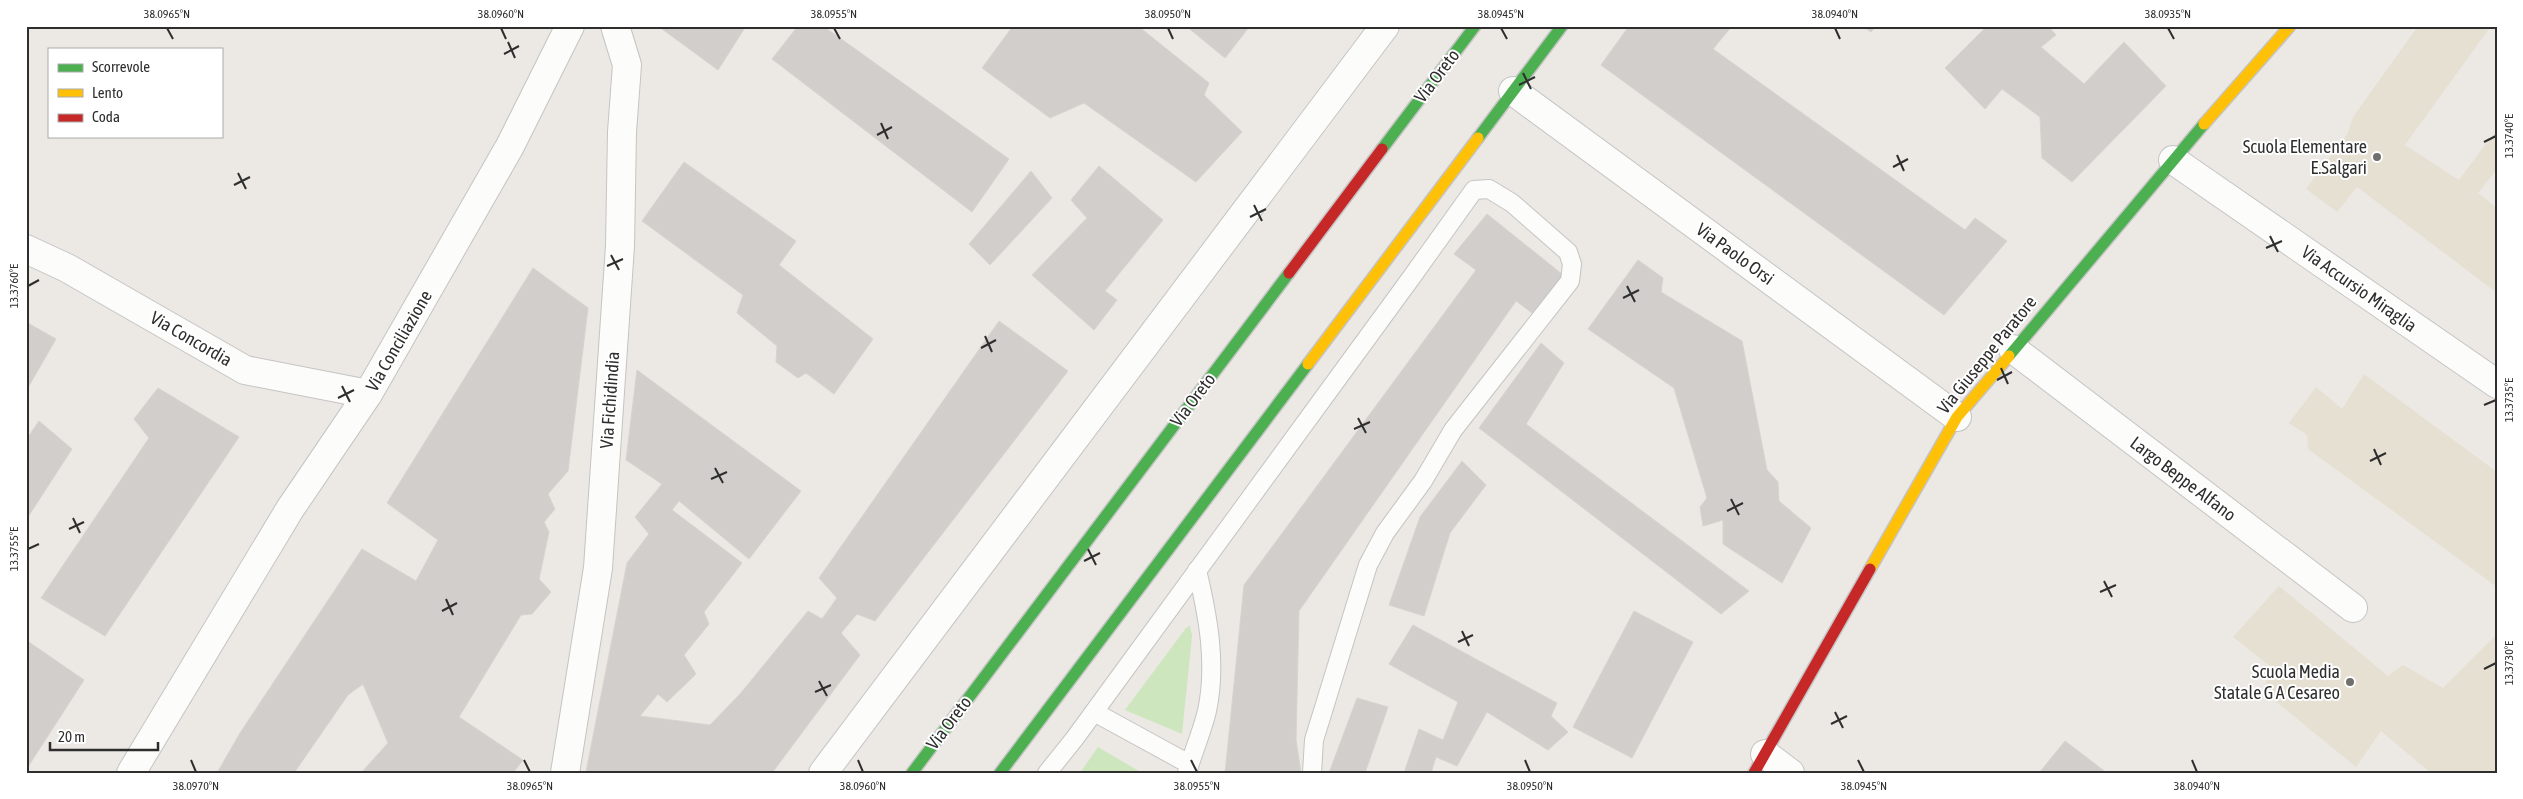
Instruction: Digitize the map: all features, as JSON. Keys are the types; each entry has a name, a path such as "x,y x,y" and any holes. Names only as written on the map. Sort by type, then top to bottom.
{"street":[{"name":"Via Conciliazione","path":"131,773 290,509 368,394 510,146 570,26"},
{"name":"Via Fichidindia","path":"565,773 598,568 612,373 620,246 622,132 628,65 615,26"},
{"path":"823,773 1385,26"},
{"name":"Via Oreto","path":"912,773 1475,26"},
{"path":"1000,773 1562,26"},
{"name":"Via Giuseppe Paratore","path":"1759,763 1957,417 2173,160 2290,26"},
{"name":"Via Paolo Orsi","path":"1513,91 1957,417"},
{"name":"Via Accursio Miraglia","path":"2173,160 2497,384"},
{"name":"Via Concordia","path":"26,249 68,268 246,370 368,394"},
{"name":"Largo Beppe Alfano","path":"2013,350 2353,608"},
{"path":"1759,763 1790,773"}],"lane":[{"path":"1047,773 1094,712 1474,190 1489,189 1512,203 1568,252 1572,264 1570,281 1453,430 1423,481 1385,533 1368,565 1314,740 1312,773"},
{"path":"1094,712 1188,768 1207,710 1211,664 1208,616 1197,570"}],"shaded area":[{"name":"Scuola Elementare E.Salgari","path":"2418,26 2491,26 2405,145 2459,180 2497,129 2497,169 2478,193 2497,208 2497,293 2357,187 2337,212 2306,189 2348,133 2353,117"},
{"path":"2364,374 2497,472 2497,587 2308,449 2307,435 2289,423 2316,387 2342,409"},
{"name":"Scuola Media Statale G A Cesareo","path":"2279,586 2388,676 2403,665 2443,688 2497,634 2497,773 2431,773 2381,731 2356,767 2263,691 2271,667 2233,637"}],"green space":[{"path":"1190,626 1192,636 1182,734 1125,710 1186,628"},
{"path":"1098,747 1142,773 1080,773"}],"building":[{"path":"658,26 746,26 718,70"},
{"path":"798,26 823,26 1009,159 972,212 772,59"},
{"path":"1013,26 1138,26 1209,83 1204,95 1242,132 1196,182 1084,103 1050,118 982,68"},
{"path":"1186,26 1250,26 1225,58"},
{"path":"1629,26 1732,26 1713,49 1965,230 1975,218 2007,241 1944,315 1601,65"},
{"path":"1863,26 1876,26 1871,32"},
{"path":"1987,26 2048,26 2056,35 2041,47 2084,84 2124,42 2166,86 2072,182 2042,158 2040,117 2002,89 1985,109 1945,68"},
{"path":"684,162 796,241 779,265 873,339 834,394 806,373 798,378 776,362 777,346 737,313 743,295 642,221"},
{"path":"1099,166 1163,220 1105,291 1117,300 1094,330 1032,275 1087,218 1071,200"},
{"path":"1031,171 1052,198 990,265 969,244"},
{"path":"1487,214 1567,278 1532,313 1516,301 1299,611 1296,739 1301,773 1225,773 1244,585 1476,270 1454,254"},
{"path":"1638,260 1663,278 1661,292 1742,341 1767,470 1778,482 1779,501 1811,528 1782,583 1723,544 1723,520 1703,526 1700,507 1707,498 1674,388 1588,329"},
{"path":"533,268 588,308 568,471 548,494 555,509 544,522 549,532 539,579 551,592 532,614 521,615 459,717 523,760 513,773 361,773 388,743 363,684 348,695 294,773 217,773 240,733 362,549 416,581 438,540 387,503"},
{"path":"999,321 1068,371 875,621 857,614 841,633 860,655 772,773 586,772 627,563 649,534 635,517 662,484 626,460 637,370 801,491 749,559 679,501 672,510 742,563 704,612 709,624 684,655 696,674 667,702 658,694 640,716 710,725 740,694 808,611 822,619 837,598 819,578"},
{"path":"26,322 56,339 26,391"},
{"path":"1541,343 1564,363 1526,424 1749,591 1721,614 1479,428"},
{"path":"158,388 239,437 105,636 41,598 149,438 134,419"},
{"path":"39,421 72,449 26,520 26,440"},
{"path":"1462,461 1486,485 1450,533 1424,616 1389,605 1420,517"},
{"path":"1634,611 1693,642 1632,758 1573,727"},
{"path":"1413,625 1557,703 1551,716 1568,732 1548,750 1487,712 1457,766 1436,757 1431,773 1404,773 1419,729 1443,740 1458,702 1389,664"},
{"path":"26,640 84,680 26,770"},
{"path":"1357,698 1388,707 1365,773 1329,773"},
{"path":"2065,741 2107,773 2039,773"}],"traffic: fast":[{"path":"1382,149 1475,26"},
{"path":"1478,138 1562,26"},
{"path":"2009,356 2204,124"},
{"path":"912,773 1289,273"},
{"path":"1000,773 1308,364"}],"traffic: slow":[{"path":"2204,124 2290,26"},
{"path":"1308,364 1478,138"},
{"path":"1870,569 1957,417 2009,356"}],"traffic: jam":[{"path":"1289,273 1382,149"},
{"path":"1754,773 1870,569"}],"place":[{"name":"Scuola Elementare E.Salgari","path":"2377,157"},
{"name":"Scuola Media Statale G A Cesareo","path":"2350,682"}]}
